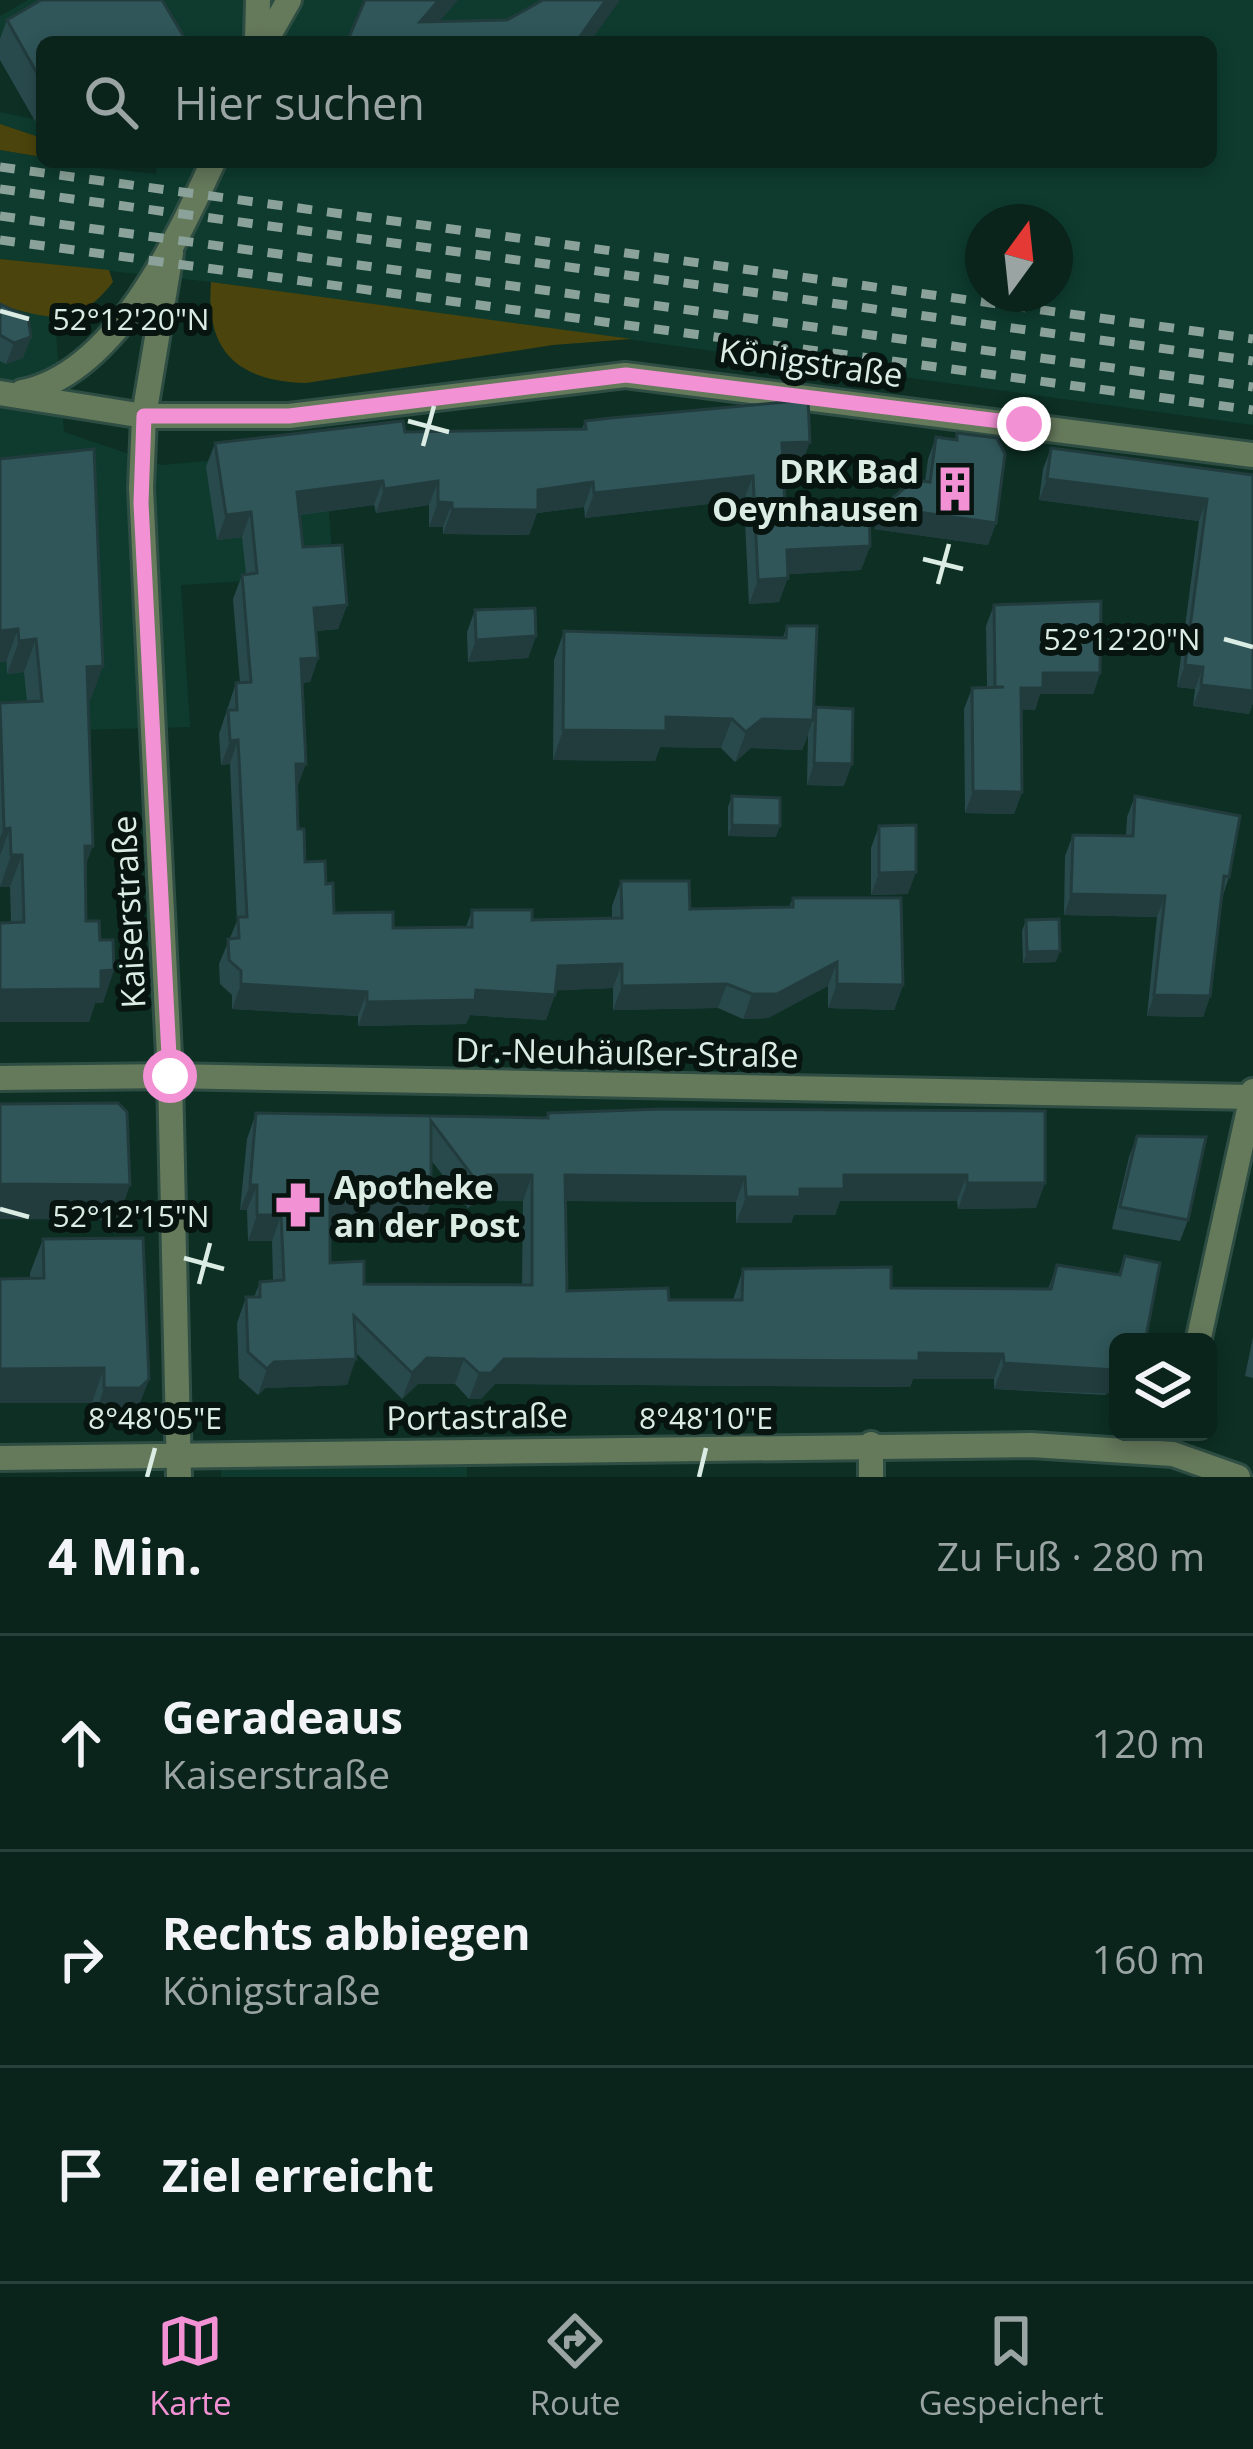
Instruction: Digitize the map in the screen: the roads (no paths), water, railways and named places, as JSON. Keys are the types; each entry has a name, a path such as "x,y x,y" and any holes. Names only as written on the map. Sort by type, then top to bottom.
{"street":[{"path":"246,0 260,27 289,0"},
{"path":"4,394 44,388 78,366 171,253 210,168"},
{"name":"Kaiserstraße","path":"171,253 144,416 141,503 170,1076 178,1465"},
{"name":"Königstraße","path":"4,394 144,416 289,416 626,375 1253,454"},
{"name":"Dr.-Neuhäußer-Straße","path":"0,1078 170,1076 1253,1094"},
{"path":"1200,1333 1253,1094"},
{"name":"Portastraße","path":"0,1458 178,1465 871,1444 1175,1443 1238,1477"},
{"path":"871,1444 872,1477"}],"railway":[{"path":"0,167 1253,339"},
{"path":"0,189 1253,361"},
{"path":"0,216 1253,387"},
{"path":"0,240 1253,410"}],"place":[{"name":"DRK Bad Oeynhausen","path":"955,489"},
{"name":"Apotheke an der Post","path":"298,1205"}]}
